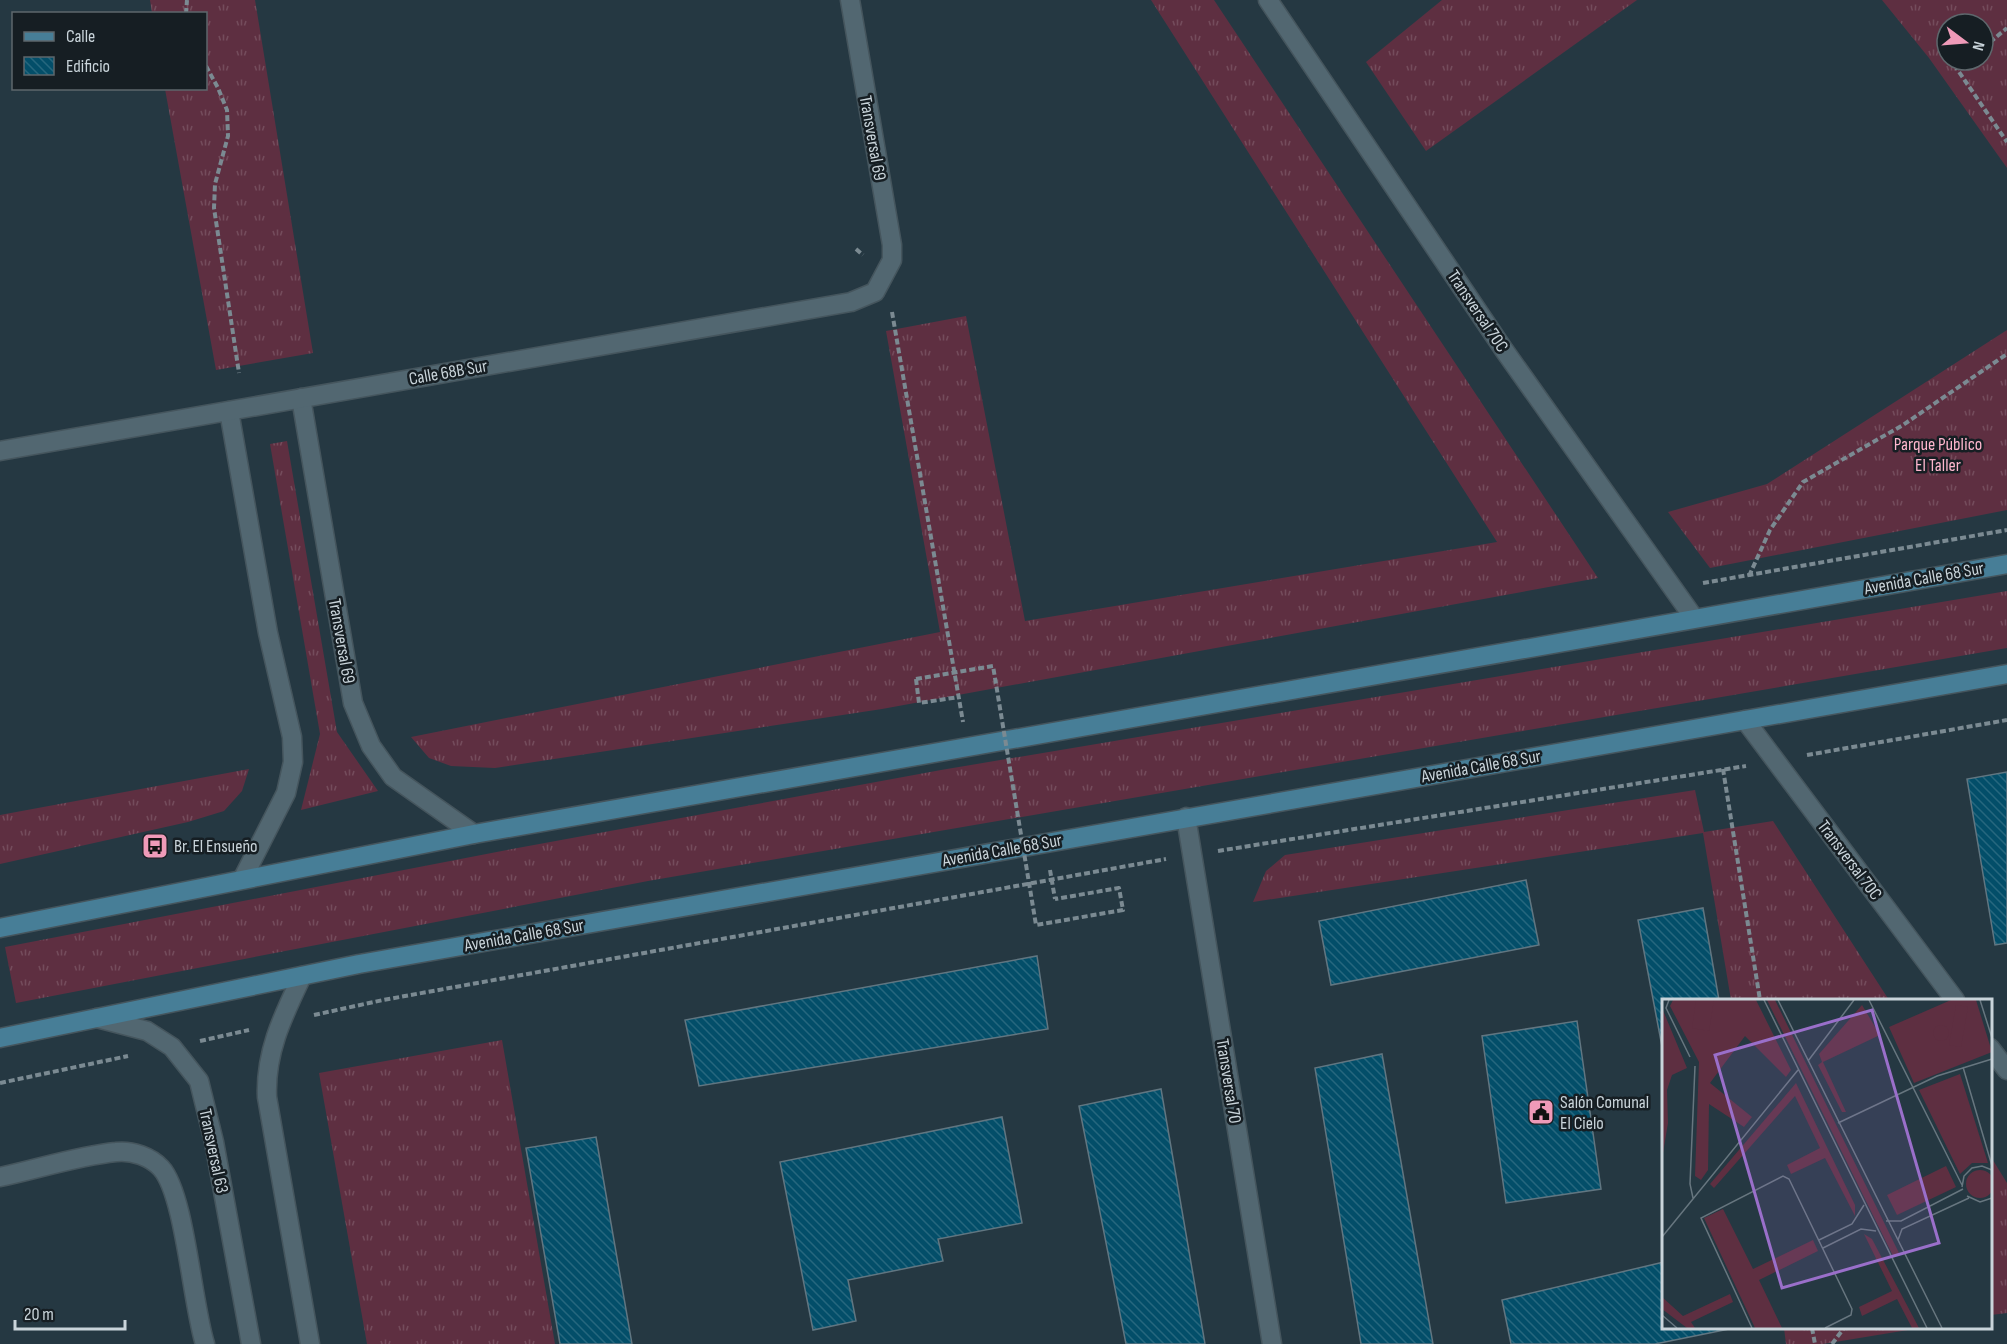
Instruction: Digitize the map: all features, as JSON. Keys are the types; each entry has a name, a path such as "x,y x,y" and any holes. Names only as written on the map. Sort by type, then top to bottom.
{"main road":[{"name":"Avenida Calle 68 Sur","path":"0,928 474,834 2007,564"},
{"name":"Avenida Calle 68 Sur","path":"0,1038 302,976 2007,674"}],"street":[{"name":"Transversal 69","path":"850,0 892,244 892,260 886,275"},
{"name":"Transversal 70C","path":"1268,0 1504,350 1694,618"},
{"name":"Calle 68B Sur","path":"0,451 851,302 875,292 886,275"},
{"name":"Transversal 69","path":"301,398 353,703 371,746 393,777 474,834"},
{"path":"229,411 268,633 292,737 293,762 286,793 243,878"},
{"name":"Transversal 70C","path":"1745,720 1954,999"},
{"name":"Transversal 70","path":"1186,818 1272,1344"},
{"path":"302,976 280,1023 269,1054 267,1097 310,1344"},
{"name":"Transversal 63","path":"97,1018 147,1031 172,1047 186,1061 199,1081 214,1142 251,1344"},
{"path":"1992,1051 2007,1070"},
{"path":"0,1177 118,1151 149,1158 162,1169 177,1202 196,1318 205,1344"}],"path":[{"path":"1995,38 2007,28"},
{"path":"207,68 227,110 228,136 215,184 214,208 239,373"},
{"path":"1959,72 2007,142"},
{"path":"886,275 967,746"},
{"path":"1749,576 1770,530 1803,482 1903,426 2007,354"},
{"path":"1672,588 2007,530"},
{"path":"959,697 919,703 916,679 993,666 1036,925 1123,910 1119,888 1055,899"},
{"path":"0,1083 406,995 1192,855 1775,761 2007,720"},
{"path":"1723,769 1760,999"},
{"path":"1812,1329 1815,1344"},
{"path":"1832,1344 1843,1329"}],"green space":[{"path":"150,0 255,0 313,353 216,370 165,90 207,90 207,12 152,12"},
{"path":"1151,0 1214,0 1598,578 882,709 495,768 451,766 429,758 411,737 940,632 886,331 966,316 1025,621 1497,542"},
{"path":"1442,0 1637,0 1426,151 1366,62"},
{"path":"1882,0 2007,0 2007,168 1939,72 1995,72 1995,12 1935,12 1935,66"},
{"name":"Parque Público El Taller","path":"2007,330 2007,510 1710,568 1668,512 1767,484"},
{"path":"287,441 337,732 378,791 301,810 320,734 270,444"},
{"path":"2007,591 2007,648 648,881 16,1003 5,947 507,850 941,770"},
{"path":"249,769 242,791 224,811 188,822 0,864 0,815"},
{"path":"1695,790 1704,832 1773,821 1888,999 1731,999 1703,833 1253,902 1266,871 1285,855"},
{"path":"502,1040 555,1344 367,1344 319,1073"},
{"path":"1992,1159 2007,1183 2007,1313 1992,1315"},
{"path":"1784,1329 1914,1329 1823,1344 1786,1344"}],"building":[{"path":"2007,772 2007,943 1995,945 1967,779"},
{"path":"1526,880 1539,945 1331,985 1319,921"},
{"path":"1703,908 1719,999 1662,999 1662,1046 1638,920"},
{"path":"1037,956 1048,1029 699,1086 685,1020"},
{"name":"Salón Comunal El Cielo","path":"1577,1021 1601,1189 1506,1203 1482,1036"},
{"path":"1382,1054 1433,1344 1361,1344 1315,1068"},
{"path":"1161,1089 1205,1344 1126,1344 1079,1106"},
{"path":"1002,1117 1022,1223 938,1239 943,1261 848,1280 856,1321 813,1330 780,1162"},
{"path":"596,1137 632,1344 560,1344 526,1148"},
{"path":"1662,1262 1662,1329 1729,1329 1655,1344 1511,1344 1502,1300"}],"place":[{"name":"Br. El Ensueño","path":"155,846"},
{"name":"Salón Comunal El Cielo","path":"1541,1112"}]}
